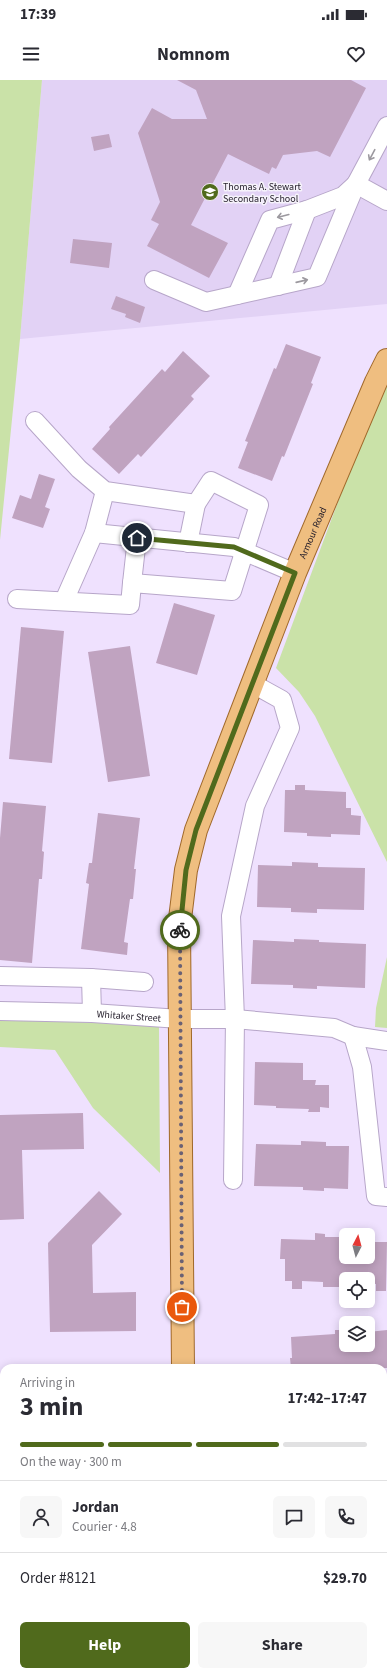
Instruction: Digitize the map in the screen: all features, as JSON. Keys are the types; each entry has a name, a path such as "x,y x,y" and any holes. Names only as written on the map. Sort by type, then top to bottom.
{"main road":[{"name":"Armour Road","path":"183,1364 180,927 186,870 196,830 295,573 376,382 387,360"}],"street":[{"path":"154,280 206,302 318,277 356,184 387,126"},
{"path":"356,184 387,201"},
{"path":"237,295 254,240 270,220 307,210 342,196 356,184"},
{"path":"278,286 307,210"},
{"path":"35,421 79,469 105,492 196,504"},
{"path":"132,583 232,591 246,551 259,505 210,481 196,504 188,543"},
{"path":"64,601 94,533 105,492"},
{"path":"94,533 234,547 295,573"},
{"path":"17,599 130,605 137,538"},
{"path":"233,1180 234,1019 231,916 255,806 290,728 282,700 253,684"},
{"path":"0,976 91,978 144,982"},
{"path":"91,978 92,1013"},
{"name":"Whitaker Street","path":"0,1011 92,1013 180,1019 234,1019 334,1028 353,1036 387,1041"},
{"path":"353,1036 362,1067 380,1162 376,1196 387,1197"}],"shaded area":[{"name":"Thomas A. Stewart Secondary School","path":"42,80 387,80 387,304 20,339"}],"green space":[{"path":"0,80 42,80 20,339 0,540"},
{"path":"387,385 387,862 315,716 299,692 276,668 370,416"},
{"path":"387,957 387,1028 375,1027 376,1008"},
{"path":"0,1018 159,1026 160,1173 93,1108 55,1050 0,1047"}],"building":[{"path":"177,80 351,80 366,88 330,157 317,151 283,155 276,169 272,167 269,174 228,154 191,225 228,243 209,278 147,246 159,224 151,220 160,202 138,133 152,108 172,119 207,119 196,90"},
{"path":"109,134 112,147 94,151 91,137"},
{"path":"73,239 112,243 109,268 70,263"},
{"path":"116,296 145,307 140,323 125,317 126,314 111,309"},
{"path":"286,344 321,357 311,383 313,384 284,457 282,456 272,481 238,468 248,442 245,441 274,368 276,369"},
{"path":"183,351 210,376 191,396 194,399 141,457 138,454 119,474 92,449 110,429 109,427 162,369 165,372"},
{"path":"39,474 55,479 45,507 50,509 43,528 12,518 20,495 31,499"},
{"path":"174,603 215,615 197,675 156,663"},
{"path":"21,627 64,631 52,763 9,759"},
{"path":"130,646 150,776 108,782 88,652"},
{"path":"295,785 305,785 305,790 346,792 346,808 351,808 351,815 361,816 360,835 331,834 331,837 307,836 307,833 284,832 285,790 295,790"},
{"path":"3,802 46,806 42,851 44,852 42,879 39,879 32,963 0,960 0,838"},
{"path":"98,813 140,818 134,869 136,869 133,899 130,899 124,942 128,943 127,955 81,949 89,884 86,883 89,863 92,863"},
{"path":"292,862 318,863 318,867 365,868 364,910 317,909 317,913 291,912 291,908 257,907 258,865 292,866"},
{"path":"294,939 319,940 319,942 366,944 365,988 317,986 317,989 293,988 293,985 251,984 253,940 294,942"},
{"path":"255,1062 303,1063 303,1080 316,1080 315,1085 329,1085 329,1108 320,1107 320,1112 308,1112 309,1109 276,1108 276,1106 254,1105"},
{"path":"83,1113 84,1149 22,1150 24,1219 0,1220 0,1115"},
{"path":"301,1141 326,1142 326,1146 349,1146 348,1189 324,1188 324,1191 303,1190 303,1187 254,1186 256,1144 301,1145"},
{"path":"99,1191 122,1214 92,1245 93,1293 136,1292 136,1331 50,1332 48,1243"},
{"path":"315,1233 325,1234 325,1237 339,1237 339,1264 375,1264 375,1242 387,1242 386,1291 376,1291 375,1272 339,1272 339,1287 323,1287 323,1282 302,1281 302,1289 292,1289 292,1281 285,1281 285,1259 280,1259 281,1239 315,1240"},
{"path":"335,1330 339,1330 339,1352 375,1352 375,1331 387,1330 387,1364 291,1364 290,1358 292,1358 291,1337 335,1334"}],"way so far":[{"path":"180,930 182,1307"}],"place":[{"name":"Thomas A. Stewart Secondary School","path":"210,192"}],"route":[{"path":"137,538 234,547 295,573 196,830 186,870 180,930"}]}
